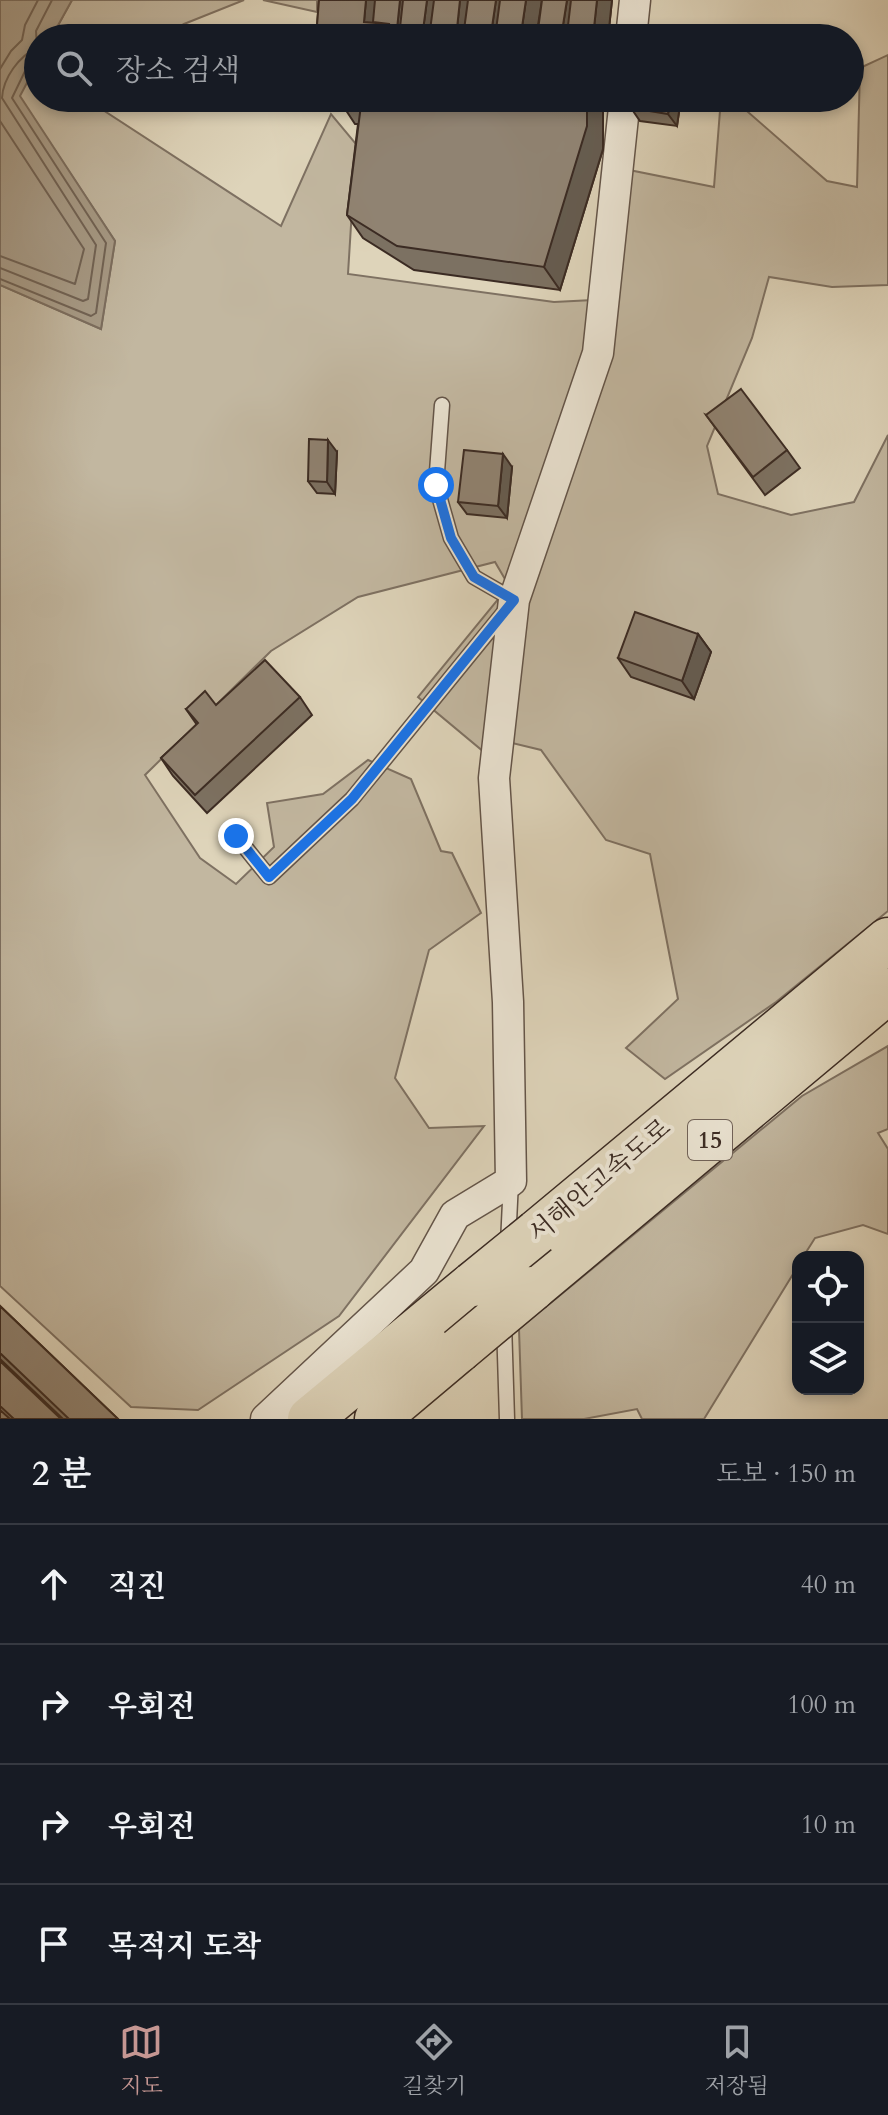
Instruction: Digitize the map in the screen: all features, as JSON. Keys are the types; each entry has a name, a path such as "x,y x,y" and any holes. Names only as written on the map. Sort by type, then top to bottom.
{"highway":[{"name":"서해안고속도로","path":"285,1415 473,1284 888,940"},
{"name":"서해안고속도로","path":"377,1419 888,991"}],"street":[{"path":"632,24 635,0"},
{"path":"285,1415 424,1271 455,1215 511,1181 508,1002 494,778 514,600 598,353 624,112"}],"lane":[{"path":"236,836 269,877 352,799 514,600 474,577 451,538 436,485 442,405"},
{"path":"507,1419 503,1341 511,1181"},
{"path":"249,1419 285,1415"}],"shaded area":[{"path":"72,0 244,0 184,24 59,24"},
{"path":"263,0 317,0 317,12"},
{"path":"888,55 888,285 832,287 769,277 752,338 707,446 718,494 791,515 854,502 888,435 888,911 776,1002 665,1079 626,1048 678,999 650,854 606,840 541,750 508,742 484,752 418,697 509,586 495,562 358,597 271,651 145,775 200,858 236,884 274,847 267,803 323,794 368,760 411,779 441,851 452,853 481,913 429,950 395,1078 429,1128 484,1126 339,1316 198,1410 131,1407 0,1286 0,285 101,329 115,241 30,112 106,112 281,226 331,114 356,144 348,274 554,302 593,300 629,170 714,187 720,112 748,112 827,181 857,187 859,112 864,112 864,66"},
{"path":"24,87 24,104 19,96"},
{"path":"888,1046 888,1129 878,1133 888,1149 888,1234 863,1225 815,1238 807,1251 792,1251 792,1276 704,1419 642,1419 637,1409 584,1419 522,1419 519,1329 802,1096"}],"water":[{"path":"0,0 72,0 59,24 24,24 24,88 20,96 24,112 30,112 115,241 101,329 0,285"}],"building":[{"path":"319,0 366,0 364,22 389,24 317,24"},
{"path":"375,0 400,0 398,24 373,22"},
{"path":"403,0 427,0 424,24 400,24"},
{"path":"434,0 460,0 457,24 431,24"},
{"path":"468,0 496,0 492,24 465,24"},
{"path":"500,0 526,0 522,24 497,24"},
{"path":"542,0 567,0 563,24 539,24"},
{"path":"571,0 597,0 594,24 568,24"},
{"path":"360,112 587,112 587,126 544,267 397,246 347,215"},
{"path":"741,389 787,450 753,477 706,415"},
{"path":"309,439 328,440 327,482 308,481"},
{"path":"464,450 503,454 498,506 458,502"},
{"path":"635,612 698,634 682,681 618,658"},
{"path":"265,660 300,697 195,795 161,758 198,723 186,709 205,691 216,705"},
{"path":"0,1306 118,1419 69,1419 0,1353"},
{"path":"0,1361 61,1419 14,1419 0,1406"},
{"path":"0,1410 10,1419 0,1419"}],"route":[{"path":"236,836 269,877 352,799 514,600 474,577 451,538 436,485"}]}
